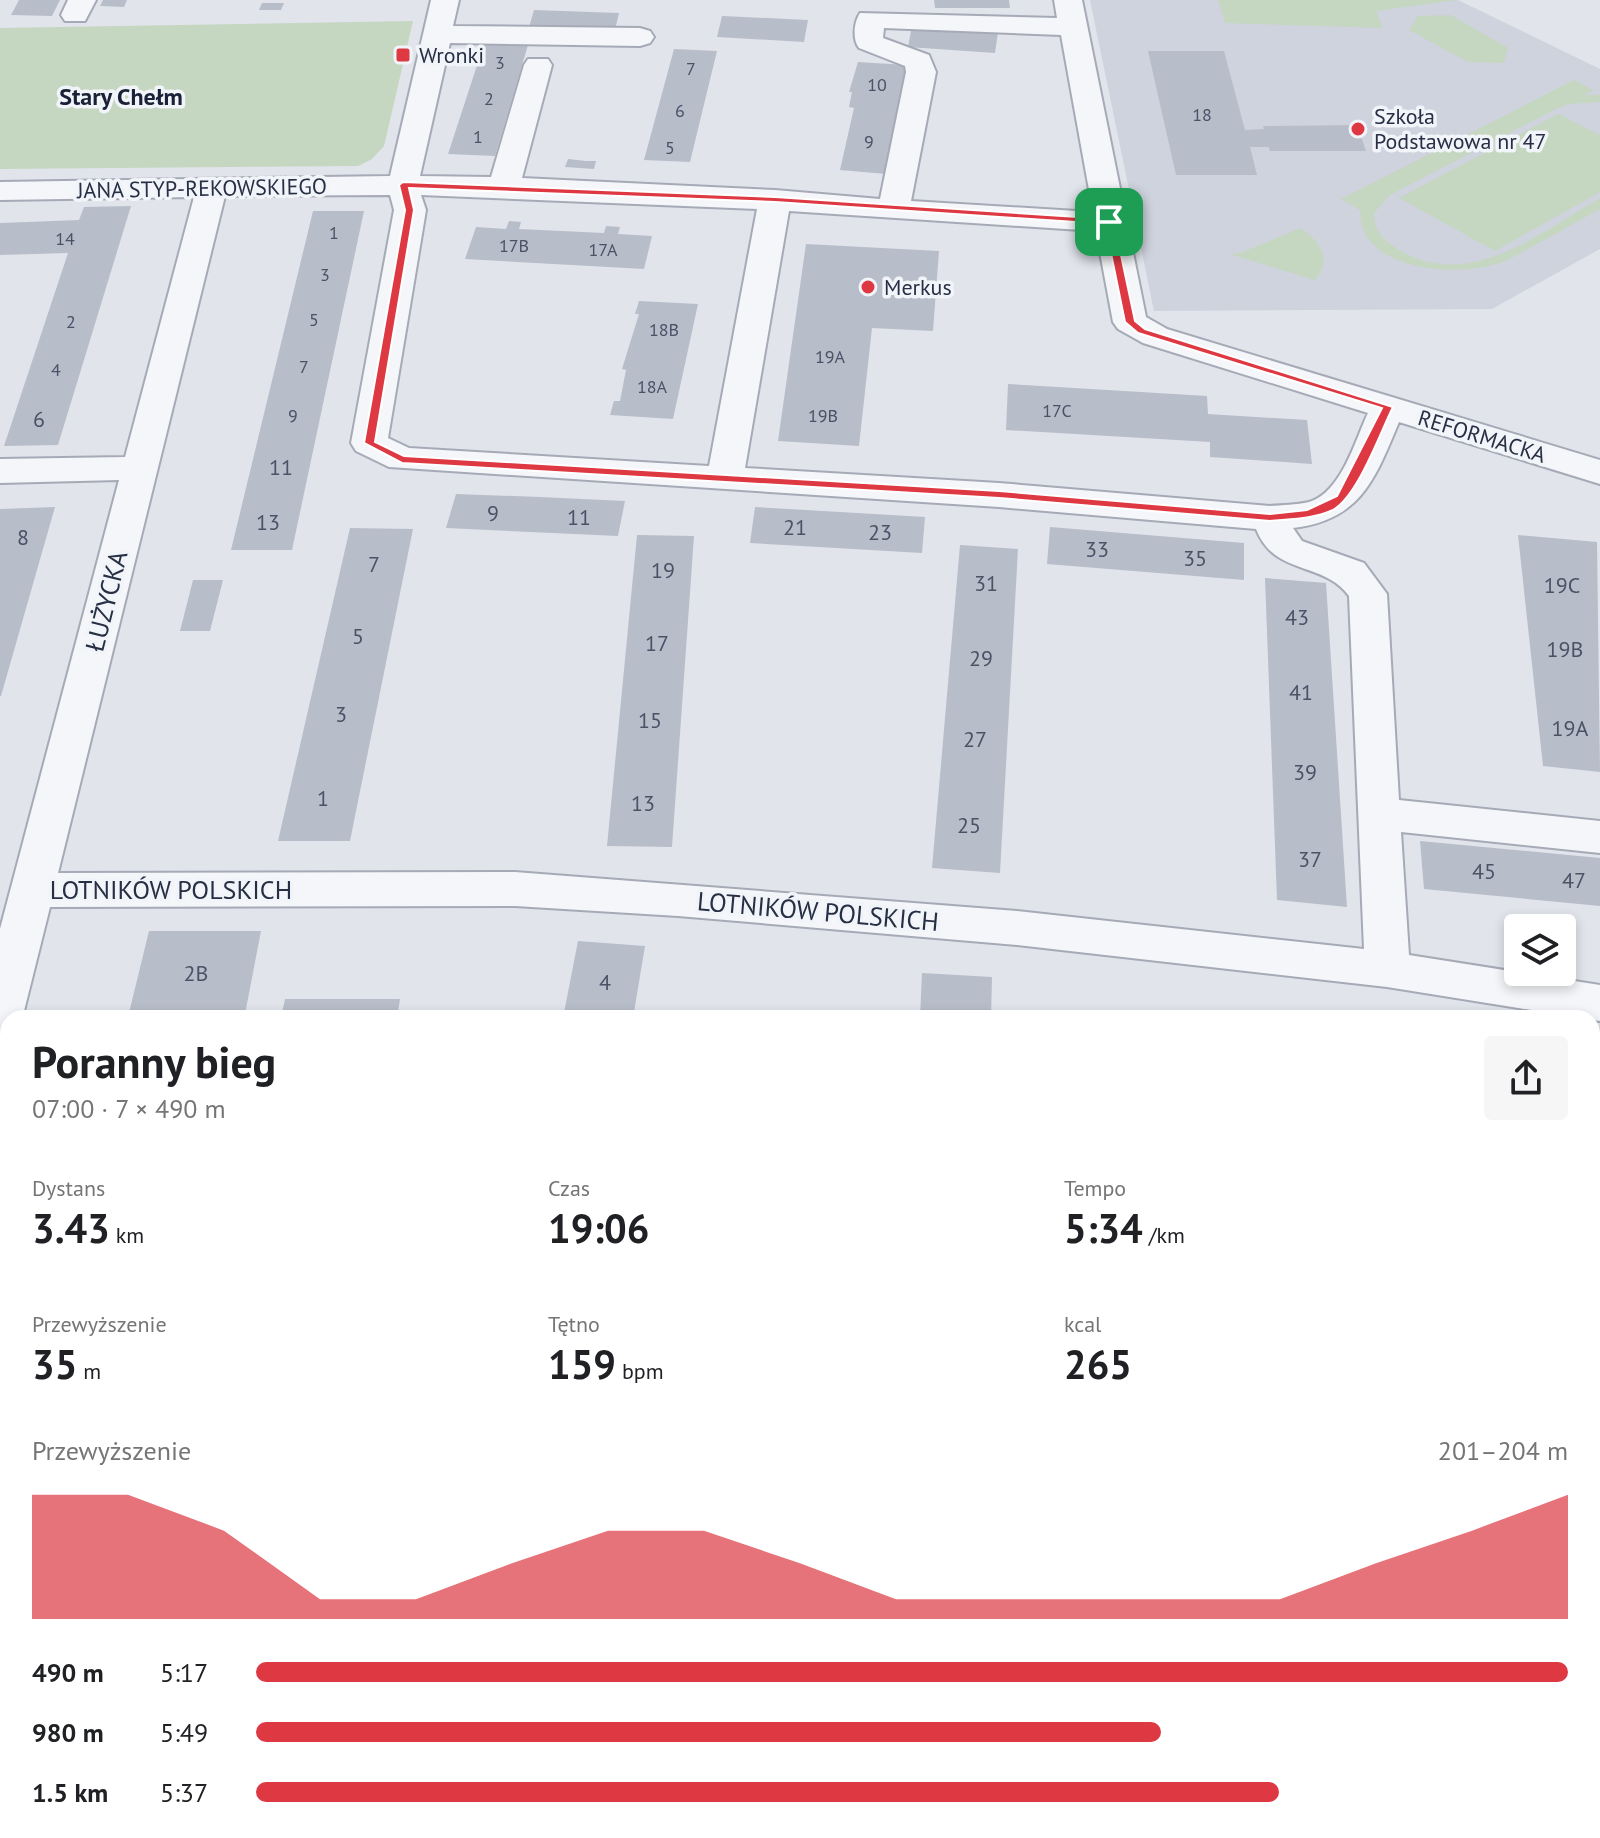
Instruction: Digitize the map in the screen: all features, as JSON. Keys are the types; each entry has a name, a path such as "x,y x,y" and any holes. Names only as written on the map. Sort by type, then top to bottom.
{"street":[{"path":"445,0 403,185 410,210 369,443 402,459 999,495 1270,518 1326,509 1342,499 1388,407"},
{"path":"894,209 921,72 919,61 869,42 870,19 1070,13"},
{"name":"REFORMACKA","path":"1070,13 1130,322 1141,331 1600,472"},
{"path":"438,34 640,37"},
{"path":"504,187 538,65"},
{"name":"JANA STYP-REKOWSKIEGO","path":"0,191 403,185 504,187 775,199 1109,222"},
{"name":"ŁUŻYCKA","path":"1,1010 212,187"},
{"path":"725,478 775,199"},
{"path":"0,471 140,468"},
{"path":"1270,518 1278,538 1289,550 1351,572 1368,594 1387,969"},
{"path":"1379,814 1600,837"},
{"name":"LOTNIKÓW POLSKICH","path":"32,890 362,887 545,891 1017,928 1387,969 1600,1003"}],"shaded area":[{"name":"Szkoła Podstawowa nr 47","path":"1090,0 1458,0 1600,69 1600,249 1492,309 1154,311"}],"green space":[{"path":"1218,0 1456,0 1377,11 1382,28 1225,23"},
{"path":"1451,15 1508,48 1504,63 1468,62 1409,30 1418,16"},
{"path":"413,21 384,146 372,159 358,166 0,169 0,28"},
{"path":"1574,80 1593,90 1585,95 1600,95 1600,102 1569,104 1556,109 1390,195 1374,213 1378,231 1395,248 1427,262 1453,264 1479,261 1505,252 1600,198 1600,209 1508,260 1490,266 1442,269 1395,259 1376,247 1364,231 1360,210 1341,199"},
{"path":"1558,114 1600,135 1600,192 1495,251 1399,198"},
{"path":"1301,228 1322,251 1323,265 1315,280 1229,254 1240,253"}],"building":[{"path":"19,0 60,0 52,16 11,15"},
{"path":"103,0 127,0 124,7 100,6"},
{"path":"934,0 1009,0 1010,8 935,8"},
{"path":"262,3 284,3 281,10 259,10"},
{"path":"534,10 619,13 614,34 528,31"},
{"path":"722,16 808,20 804,42 717,37"},
{"path":"912,26 998,32 995,53 908,47"},
{"path":"484,44 528,45 495,156 448,154"},
{"path":"674,49 717,51 690,162 644,160"},
{"path":"1148,51 1224,51 1245,130 1264,129 1263,126 1357,125 1366,151 1270,151 1269,147 1250,147 1257,175 1176,175"},
{"path":"858,62 907,65 886,174 840,170 854,108 849,107 852,92 849,92"},
{"path":"568,159 596,161 594,169 565,167"},
{"path":"131,206 58,445 4,446 68,253 0,255 0,223 79,220 84,207"},
{"path":"313,211 364,211 292,550 231,550"},
{"path":"509,221 521,222 519,229 604,233 606,226 620,227 618,234 652,236 644,269 465,259 476,227 506,229"},
{"path":"806,244 939,251 933,331 872,328 859,446 778,441"},
{"path":"639,301 698,304 673,419 610,415 614,401 620,401 626,370 622,369 639,314 635,314"},
{"path":"1008,384 1207,396 1208,414 1307,420 1312,464 1210,457 1210,442 1006,430"},
{"path":"456,494 625,501 618,536 446,528"},
{"path":"55,507 1,696 0,696 0,509"},
{"path":"755,507 925,517 922,553 750,543"},
{"path":"1050,527 1244,543 1244,580 1047,564"},
{"path":"350,528 413,529 350,841 278,841"},
{"path":"637,535 694,536 672,847 607,846"},
{"path":"1518,535 1597,542 1600,772 1543,766"},
{"path":"960,545 1018,549 1000,873 932,868"},
{"path":"1265,578 1326,583 1347,907 1277,900"},
{"path":"193,580 223,580 210,631 180,631"},
{"path":"1420,841 1600,858 1600,906 1424,889"},
{"path":"149,931 261,931 246,1010 130,1010"},
{"path":"578,941 645,946 634,1010 565,1010"},
{"path":"922,973 992,977 991,1010 920,1010"},
{"path":"285,999 400,999 398,1010 283,1010"}],"place":[{"name":"Wronki","path":"403,55"},
{"name":"Szkoła Podstawowa nr 47","path":"1358,129"},
{"name":"Merkus","path":"868,287"}],"district":[{"name":"Stary Chełm","path":"121,96"}],"route":[{"path":"403,185 775,199 1109,222 1130,322 1141,331 1388,407 1342,499 1326,509 1270,518 999,495 402,459 369,443 410,210 403,185"}]}
